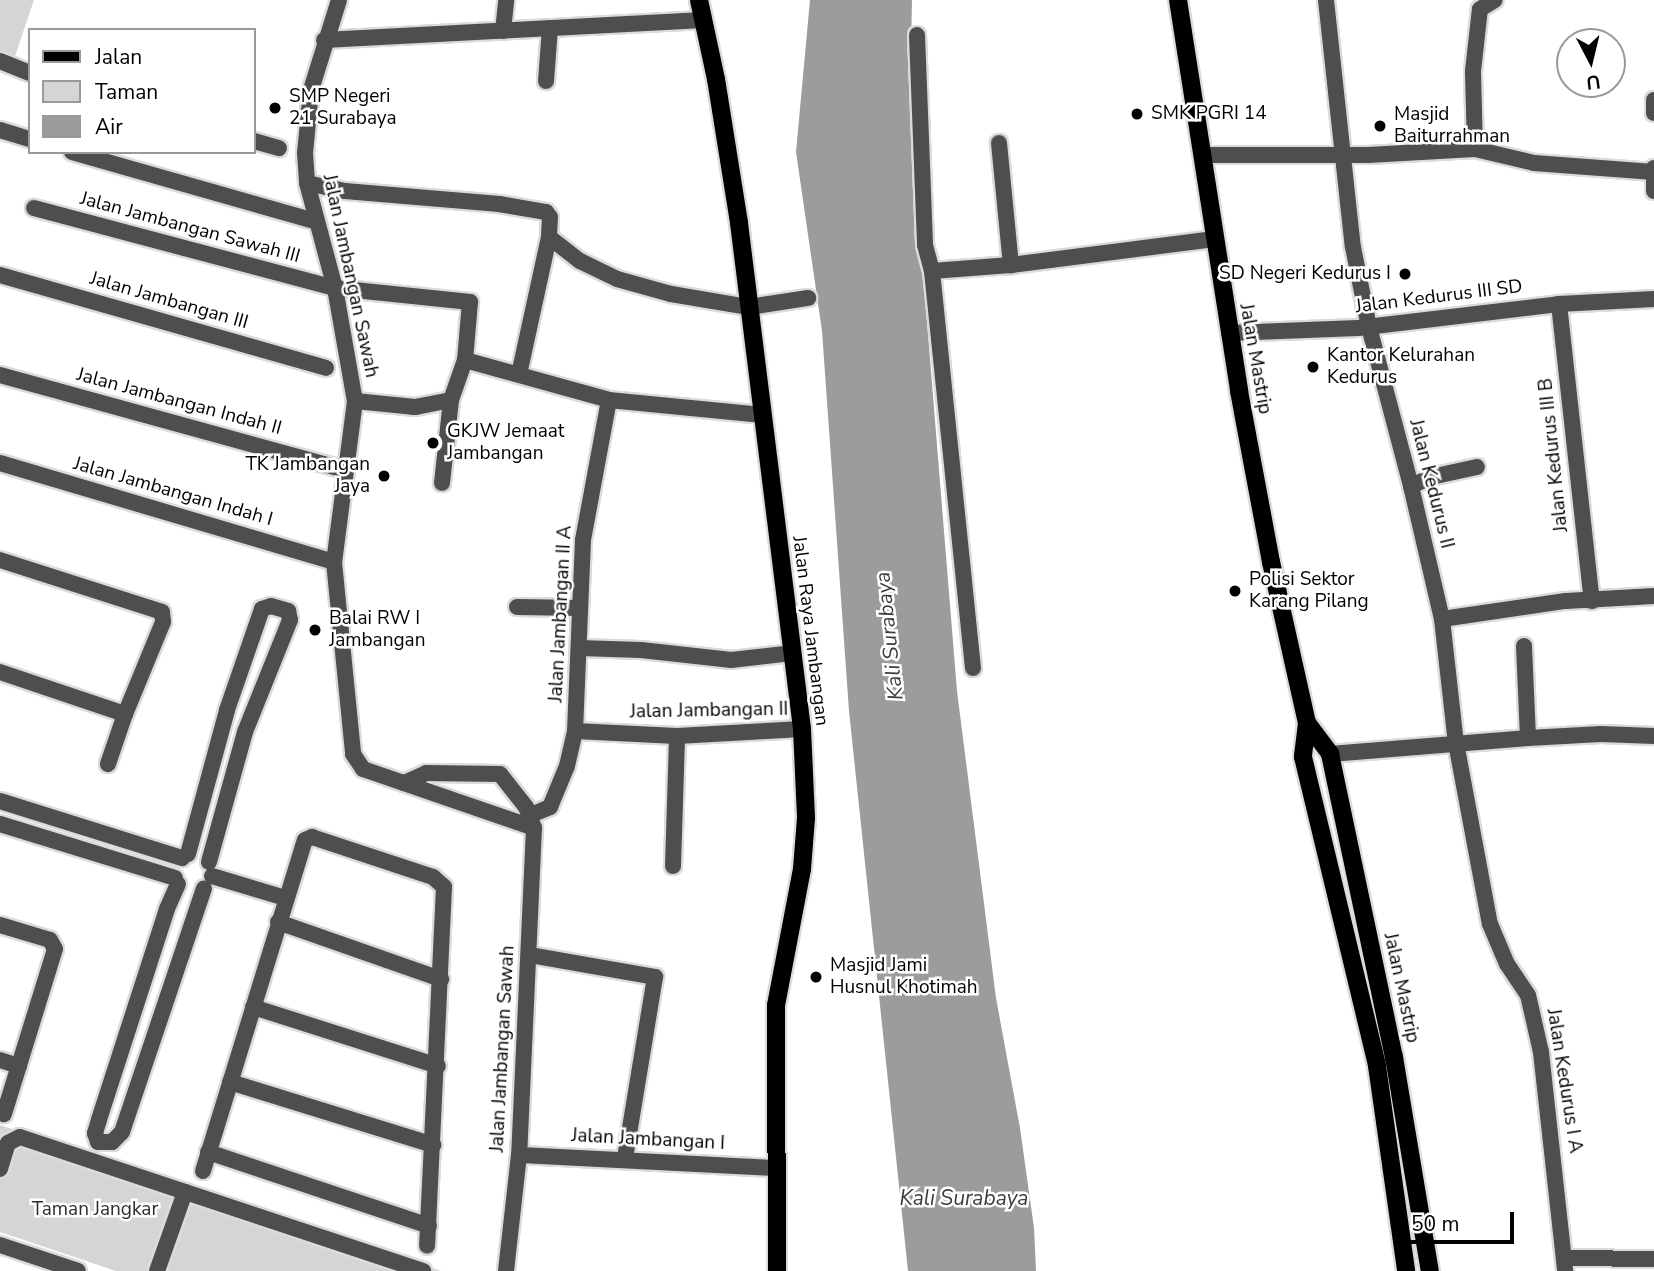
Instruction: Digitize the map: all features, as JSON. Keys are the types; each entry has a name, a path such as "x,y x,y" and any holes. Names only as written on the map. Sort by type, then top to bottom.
{"main road":[{"name":"Jalan Raya Jambangan","path":"699,0 716,79 749,307 802,729 806,818 802,869 776,1005 777,1271"},
{"name":"Jalan Mastrip","path":"1178,0 1229,333 1270,562 1307,723 1303,757 1377,1066 1406,1271"},
{"name":"Jalan Mastrip","path":"1307,723 1330,754 1394,1057 1430,1271"}],"street":[{"name":"Jalan Jambangan Sawah","path":"339,0 324,40 311,90 306,131 307,183 335,288 355,401 334,562 353,754 363,769 532,821 530,955 519,1155 506,1271"},
{"path":"503,31 506,0"},
{"name":"Jalan Kedurus II","path":"1326,0 1353,247 1369,327 1411,486 1442,619 1456,743"},
{"path":"1475,149 1473,71 1480,9 1494,0"},
{"path":"324,40 704,20"},
{"path":"546,81 550,28"},
{"path":"918,35 925,244 932,271 973,668"},
{"path":"0,61 28,72"},
{"path":"1654,100 1654,113"},
{"path":"0,130 28,138"},
{"path":"256,142 279,148"},
{"path":"999,143 1011,265"},
{"path":"1202,155 1475,149 1534,163 1654,171 1654,191"},
{"path":"79,154 315,221"},
{"path":"307,183 345,191 499,204 537,210 550,217 549,237 519,375"},
{"name":"Jalan Jambangan Sawah III","path":"34,208 335,288"},
{"path":"549,237 580,261 617,279 671,294 749,307 808,298"},
{"path":"932,271 1011,265 1214,239"},
{"name":"Jalan Jambangan III","path":"0,275 326,368"},
{"path":"335,288 466,299 472,306 465,360 451,400 442,483"},
{"name":"Jalan Kedurus III SD","path":"1229,333 1369,327 1559,304 1654,299"},
{"name":"Jalan Kedurus III B","path":"1559,304 1592,601"},
{"path":"465,360 610,400 762,415"},
{"name":"Jalan Jambangan Indah II","path":"0,375 346,470"},
{"path":"355,401 415,408 451,400"},
{"name":"Jalan Jambangan II A","path":"532,821 550,807 567,766 575,731 583,540 610,400"},
{"name":"Jalan Jambangan Indah I","path":"0,463 334,562"},
{"path":"1411,486 1431,477 1478,467"},
{"path":"0,560 162,612 163,622 125,714 108,764"},
{"path":"1442,619 1566,601 1654,596"},
{"path":"271,606 288,611 289,621 245,732 208,875 122,1132 112,1142 98,1142 95,1133 177,881 177,863 185,856 227,710 262,609 271,606"},
{"path":"517,607 580,608"},
{"path":"1524,646 1528,738"},
{"path":"579,648 641,650 731,660 793,653"},
{"path":"0,672 125,714"},
{"name":"Jalan Jambangan II","path":"575,731 677,736 802,729"},
{"path":"1330,754 1528,738 1601,734 1654,736"},
{"path":"673,866 677,736"},
{"name":"Jalan Kedurus I A","path":"1456,743 1490,924 1507,964 1519,977 1528,995 1541,1052 1565,1264"},
{"path":"404,783 425,773 500,774 532,821"},
{"path":"0,801 185,856 203,856 208,875"},
{"path":"0,824 177,881 191,891 208,875"},
{"path":"203,1171 303,842 310,838 433,877 444,887 438,1066 427,1247"},
{"path":"208,875 285,898"},
{"path":"278,922 441,979"},
{"path":"0,925 50,940 55,949 4,1114"},
{"path":"530,955 655,977 625,1159"},
{"path":"253,1007 438,1066"},
{"path":"0,1060 19,1066"},
{"path":"230,1082 433,1145"},
{"path":"0,1169 8,1143 20,1137 423,1271"},
{"path":"208,1152 429,1226"},
{"name":"Jalan Jambangan I","path":"519,1155 776,1168"},
{"path":"157,1271 185,1192"},
{"path":"0,1245 78,1271"},
{"path":"1565,1264 1654,1259"}],"green space":[{"path":"0,0 34,0 13,62 0,57"},
{"name":"Taman Jangkar","path":"0,1125 441,1271 116,1271 0,1232"}],"water":[{"name":"Kali Surabaya","path":"810,0 912,0 911,50 920,236 957,691 996,998 1020,1128 1034,1228 1036,1271 908,1271 849,711 822,331 796,152"}],"place":[{"name":"SMP Negeri 21 Surabaya","path":"275,108"},
{"name":"SMK PGRI 14","path":"1137,114"},
{"name":"Masjid Baiturrahman","path":"1380,126"},
{"name":"SD Negeri Kedurus I","path":"1405,274"},
{"name":"Kantor Kelurahan Kedurus","path":"1313,367"},
{"name":"GKJW Jemaat Jambangan","path":"433,443"},
{"name":"TK Jambangan Jaya","path":"384,476"},
{"name":"Polisi Sektor Karang Pilang","path":"1235,591"},
{"name":"Balai RW I Jambangan","path":"315,630"},
{"name":"Masjid Jami Husnul Khotimah","path":"816,977"}]}
